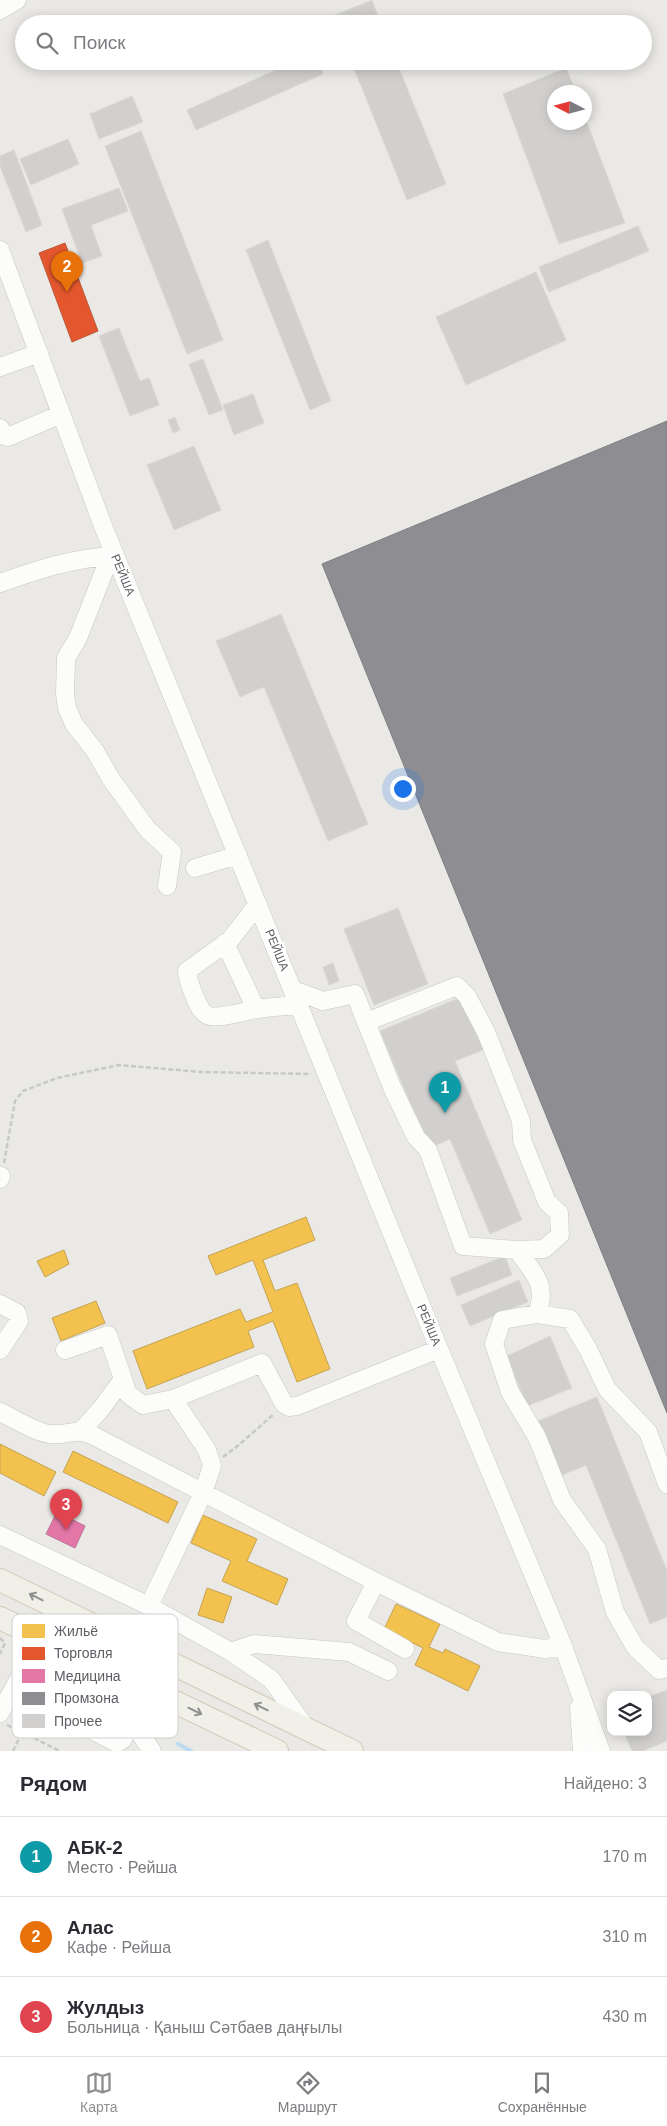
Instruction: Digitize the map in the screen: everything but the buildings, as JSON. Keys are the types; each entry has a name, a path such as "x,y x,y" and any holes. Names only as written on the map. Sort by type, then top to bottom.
{"main road":[{"path":"0,1580 70,1614"},
{"path":"0,1618 12,1624"},
{"path":"178,1666 352,1751"},
{"path":"178,1703 277,1751"}],"street":[{"path":"0,10 17,0"},
{"name":"РЕЙША","path":"0,250 115,556 439,1349 563,1646 601,1751"},
{"path":"0,367 39,353"},
{"path":"0,428 4,436 8,437 61,414"},
{"path":"0,583 52,565 86,557 115,556"},
{"path":"115,556 105,569 78,638 66,658 65,688 67,708 74,724 95,751 111,780 148,830 172,852 167,886"},
{"path":"195,868 238,854"},
{"path":"258,904 239,931 187,971 188,979 201,1010 207,1015 216,1017 296,998 323,1001 355,994 366,1022 392,1087 416,1137 428,1150 463,1246 518,1250 544,1249 560,1235 559,1213 547,1202 522,1140 521,1121 518,1112 486,1032 467,996 457,986 366,1022"},
{"path":"225,943 256,1009"},
{"path":"518,1250 541,1284 542,1300 537,1314"},
{"path":"0,1304 17,1313 18,1321 0,1350"},
{"path":"667,1484 648,1432 607,1389 588,1349 570,1319 537,1314 502,1320 494,1344 510,1392 537,1437 562,1500 597,1548 615,1612 635,1647 659,1670 667,1668"},
{"path":"64,1350 108,1335 128,1394 143,1405 174,1399 262,1363 284,1404 289,1407 297,1406 439,1349"},
{"path":"0,1412 48,1434 64,1434 82,1430 123,1379"},
{"path":"149,1606 203,1493 212,1466 207,1450 174,1399"},
{"path":"82,1430 376,1582 498,1642 545,1649 563,1646"},
{"path":"0,1535 163,1614"},
{"path":"376,1582 356,1621 405,1649"},
{"path":"54,1614 58,1608"},
{"path":"178,1622 231,1652 271,1679 306,1728"},
{"path":"231,1652 254,1644 349,1652 388,1671"},
{"path":"2,1702 12,1685"},
{"path":"578,1688 582,1751"},
{"path":"107,1738 117,1743 123,1738"},
{"path":"143,1738 152,1751"}],"path":[{"path":"1,1178 15,1101 23,1091 56,1078 119,1065 201,1072 327,1075"},
{"path":"212,1466 240,1444 284,1404"},
{"path":"0,1638 6,1643 0,1654"},
{"path":"0,1722 12,1728"},
{"path":"12,1751 19,1738"},
{"path":"33,1738 60,1751"}],"waterway":[{"path":"178,1744 191,1751"}],"place":[{"name":"Алас","path":"67,292"},
{"name":"АБК-2","path":"445,1113"},
{"name":"Жулдыз","path":"66,1530"}]}
